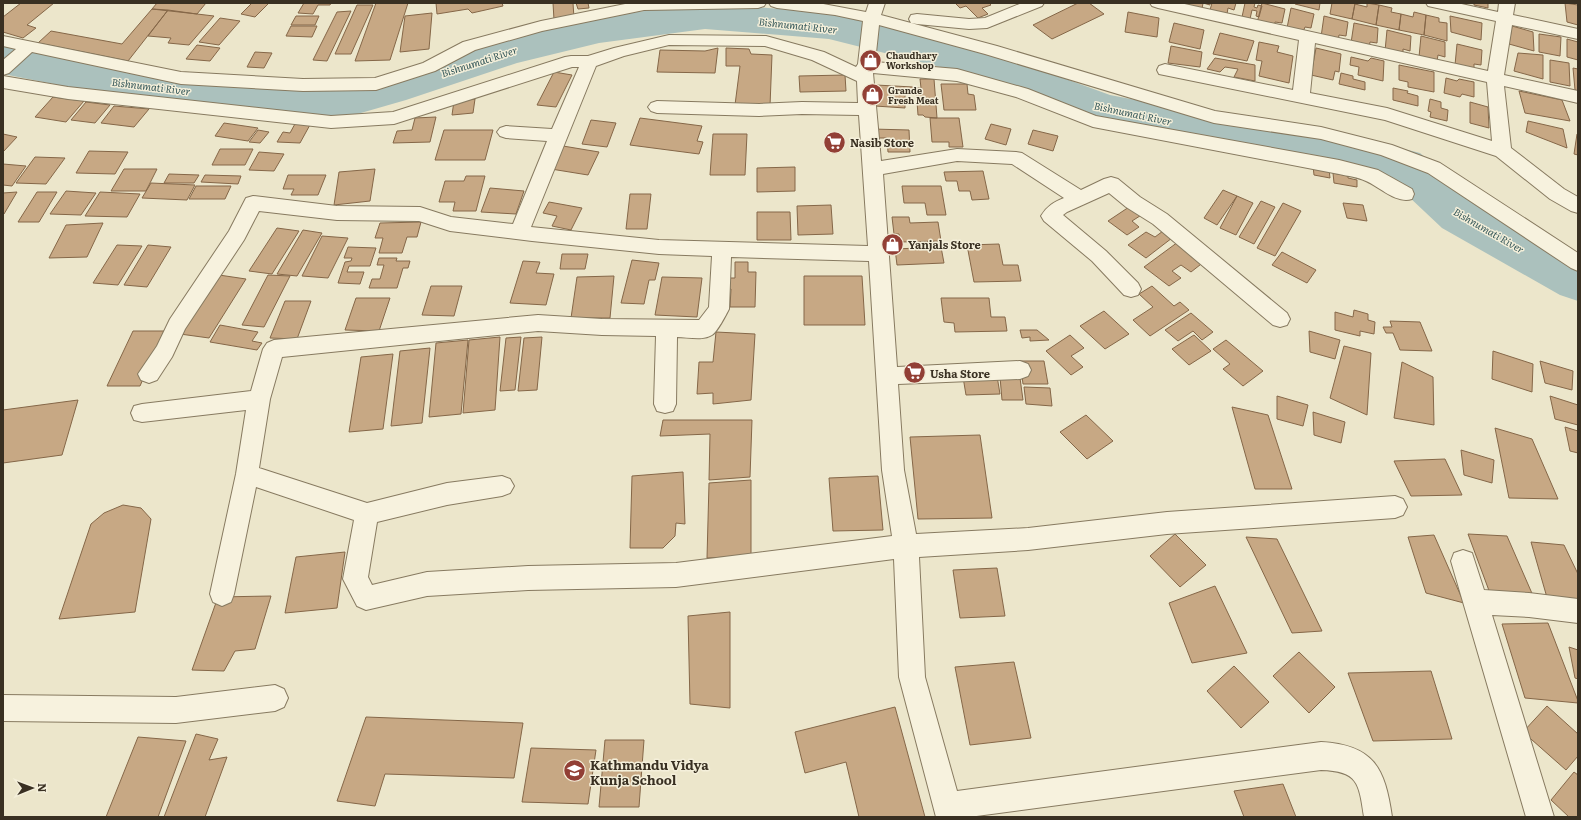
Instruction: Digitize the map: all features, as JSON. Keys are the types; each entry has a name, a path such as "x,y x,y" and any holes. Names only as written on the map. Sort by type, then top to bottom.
{"street":[{"path":"3,41 25,49 180,78 303,85 376,84 429,67 469,46 541,26 644,5 758,3"},
{"path":"777,3 881,16 934,21 987,23 1036,3"},
{"path":"881,16 926,3"},
{"path":"1158,3 1307,37 1495,77 1578,97"},
{"path":"1434,3 1506,11 1578,34"},
{"path":"1502,152 1495,77 1506,11"},
{"path":"881,16 864,70 866,109 873,169 886,376 894,470 906,546 912,678 948,811 1313,757 1337,756 1356,762 1370,778 1378,817"},
{"path":"881,16 1214,117 1321,133 1386,150 1434,168 1578,263"},
{"path":"1301,96 1307,37"},
{"path":"3,82 68,93 331,122 394,118 570,61 589,62 620,52 669,40 766,41 864,70 957,75 1022,93 1094,121 1339,167 1370,175 1405,194"},
{"path":"3,69 25,49"},
{"path":"519,232 557,136 589,62"},
{"path":"1165,70 1388,114 1502,152 1557,194 1578,206"},
{"path":"657,106 759,110 802,108 866,109"},
{"path":"506,132 557,136"},
{"path":"873,169 957,155 1016,158 1080,199"},
{"path":"1131,289 1099,256 1051,216 1060,207 1110,184 1133,202 1160,219 1280,319"},
{"path":"149,374 165,351 177,325 237,235 252,203 338,213 420,214 450,224 659,247 878,254"},
{"path":"222,594 247,474 259,399 274,349 538,323 602,327 705,329 719,309 722,249"},
{"path":"664,404 667,328"},
{"path":"886,376 1020,370"},
{"path":"142,412 259,399"},
{"path":"247,474 367,514 446,494 502,486"},
{"path":"367,514 355,579 366,598 426,584 528,578 676,575 906,546 1028,539 1167,523 1395,507"},
{"path":"1463,561 1540,817"},
{"path":"1475,602 1529,605 1578,611"},
{"path":"3,708 176,710 275,698"}],"building":[{"path":"21,3 54,3 27,25 36,28 23,38 3,32 3,17"},
{"path":"157,3 206,3 197,14 152,9"},
{"path":"252,3 269,3 255,17 241,14"},
{"path":"304,3 331,3 330,5 318,5 313,14 298,13"},
{"path":"376,3 408,3 390,60 355,61"},
{"path":"436,3 502,3 503,6 472,13 468,9 437,14"},
{"path":"553,3 573,3 574,18 554,20"},
{"path":"576,3 588,3 589,8 578,9"},
{"path":"955,3 989,3 991,5 982,8 988,14 978,18 966,6 960,8"},
{"path":"1078,3 1089,3 1104,14 1052,39 1033,25"},
{"path":"1186,3 1203,3 1202,9 1186,5"},
{"path":"1212,3 1236,3 1234,10 1228,8 1227,14 1210,10"},
{"path":"1245,3 1255,3 1254,7 1257,8 1258,5 1262,6 1259,17 1256,16 1257,11 1252,10 1250,19 1242,17"},
{"path":"1262,3 1285,9 1282,23 1275,22 1274,27 1257,23"},
{"path":"1320,3 1319,10 1295,4"},
{"path":"1332,3 1355,3 1352,19 1330,14"},
{"path":"1367,3 1379,5 1376,25 1352,19 1355,4 1367,7"},
{"path":"1474,3 1488,3 1488,8 1474,5"},
{"path":"1565,3 1578,5 1578,25 1567,22"},
{"path":"357,5 373,5 351,54 335,54"},
{"path":"1379,5 1392,8 1391,12 1401,14 1399,30 1376,25"},
{"path":"1291,8 1314,14 1311,28 1305,27 1303,32 1287,28"},
{"path":"152,9 168,10 128,61 38,43 51,31 122,44"},
{"path":"168,10 214,16 189,45 168,43 171,38 148,36"},
{"path":"351,11 327,61 313,60 337,12"},
{"path":"1128,12 1159,18 1157,37 1125,32"},
{"path":"1414,12 1426,15 1424,35 1399,30 1401,14 1413,17"},
{"path":"432,13 429,49 400,52 405,16"},
{"path":"1426,15 1439,18 1439,22 1447,23 1447,41 1424,35"},
{"path":"296,16 319,16 315,25 291,25"},
{"path":"1324,16 1348,22 1346,36 1339,35 1338,41 1321,37"},
{"path":"1450,16 1482,23 1481,40 1451,32"},
{"path":"220,18 240,21 219,45 199,42"},
{"path":"1174,23 1204,30 1200,49 1169,42"},
{"path":"1354,23 1378,28 1377,43 1370,42 1369,48 1351,43"},
{"path":"291,26 317,26 312,37 286,36"},
{"path":"1512,26 1533,32 1534,51 1509,44"},
{"path":"1387,30 1411,36 1410,51 1403,49 1403,55 1385,51"},
{"path":"1220,33 1254,41 1247,61 1213,54"},
{"path":"1539,34 1561,37 1560,56 1539,52"},
{"path":"1421,36 1445,42 1445,57 1438,55 1437,61 1419,57"},
{"path":"1567,39 1578,42 1578,60 1567,57"},
{"path":"1259,42 1279,46 1277,52 1293,56 1289,83 1259,76 1262,61 1256,60"},
{"path":"1457,44 1482,50 1481,65 1474,64 1474,70 1455,65"},
{"path":"197,45 220,48 210,61 186,59"},
{"path":"1171,46 1202,52 1200,67 1168,63"},
{"path":"718,48 715,73 657,72 660,50 705,51"},
{"path":"726,48 749,49 751,54 772,55 770,106 735,105 740,66 726,66"},
{"path":"1316,48 1341,54 1339,72 1335,71 1333,80 1311,75"},
{"path":"255,52 272,53 264,68 247,67"},
{"path":"1518,53 1543,55 1543,79 1514,71"},
{"path":"1351,57 1368,61 1371,58 1384,61 1383,81 1358,75 1359,67 1350,65"},
{"path":"1215,58 1255,65 1255,81 1234,77 1238,69 1225,67 1220,72 1207,69"},
{"path":"1550,60 1569,63 1570,86 1550,82"},
{"path":"1399,65 1434,72 1434,92 1408,87 1408,82 1399,80"},
{"path":"1573,68 1578,69 1578,91 1575,90"},
{"path":"554,72 572,75 556,107 537,105"},
{"path":"1341,73 1353,76 1353,79 1365,82 1365,90 1339,84"},
{"path":"845,75 846,91 800,92 799,76"},
{"path":"1446,78 1457,81 1459,79 1474,82 1474,97 1462,94 1460,97 1444,93"},
{"path":"920,79 934,79 937,118 918,115 916,88 921,88"},
{"path":"941,84 967,84 968,94 974,95 976,110 944,110"},
{"path":"876,85 913,87 913,90 905,90 905,108 875,106"},
{"path":"1393,88 1408,91 1407,93 1418,96 1418,106 1393,100"},
{"path":"1519,91 1562,100 1570,121 1525,113"},
{"path":"53,97 84,101 66,122 35,117"},
{"path":"475,99 473,113 452,115 454,101"},
{"path":"1430,99 1441,102 1441,108 1448,110 1447,121 1430,117 1431,112 1428,111"},
{"path":"86,102 110,105 95,123 71,120"},
{"path":"1470,102 1488,107 1489,128 1470,123"},
{"path":"114,106 149,109 134,127 101,123"},
{"path":"436,117 430,142 393,143 397,131 412,130 415,118"},
{"path":"640,118 702,126 697,141 703,142 699,154 630,145"},
{"path":"930,118 959,118 963,147 949,147 949,142 932,142"},
{"path":"591,120 616,123 607,147 582,144"},
{"path":"1528,121 1563,129 1567,148 1526,132"},
{"path":"296,122 311,123 300,143 277,142 283,132 290,133"},
{"path":"224,123 258,128 248,141 215,136"},
{"path":"991,124 1011,129 1006,145 985,139"},
{"path":"872,129 909,130 910,152 888,152 887,138 873,138"},
{"path":"258,130 269,132 260,143 249,142"},
{"path":"444,130 493,130 485,160 435,160"},
{"path":"1033,130 1058,136 1053,151 1028,144"},
{"path":"3,134 17,137 3,152"},
{"path":"713,134 747,134 745,175 710,175"},
{"path":"1578,134 1578,155 1574,154"},
{"path":"563,146 599,152 588,175 551,169"},
{"path":"220,149 253,149 245,165 212,165"},
{"path":"89,151 128,152 115,174 76,173"},
{"path":"259,152 284,154 274,171 249,170"},
{"path":"35,157 65,158 46,184 16,183"},
{"path":"3,164 26,166 12,186 3,185"},
{"path":"1313,166 1329,169 1330,178 1314,175"},
{"path":"795,167 795,191 757,192 757,168"},
{"path":"124,169 157,169 146,191 111,191"},
{"path":"375,169 370,201 334,205 339,172"},
{"path":"983,171 989,199 972,200 970,191 959,191 957,181 946,181 944,172"},
{"path":"1333,173 1348,176 1348,178 1357,180 1357,187 1334,183"},
{"path":"169,174 199,175 194,183 164,183"},
{"path":"205,175 241,176 238,184 201,182"},
{"path":"288,175 326,175 318,195 291,195 294,189 283,189"},
{"path":"466,176 485,176 476,211 453,211 455,202 439,202 445,181 464,181"},
{"path":"151,183 195,185 187,200 142,198"},
{"path":"196,186 231,186 225,199 189,199"},
{"path":"902,186 941,186 946,215 927,215 925,203 904,203"},
{"path":"490,188 524,191 516,214 481,212"},
{"path":"1223,190 1237,196 1217,225 1204,218"},
{"path":"66,191 96,193 81,215 50,214"},
{"path":"17,192 4,214 3,214 3,193"},
{"path":"37,192 57,192 39,222 18,222"},
{"path":"100,192 140,194 127,217 85,216"},
{"path":"630,194 651,194 647,229 626,229"},
{"path":"1237,196 1253,203 1236,235 1220,228"},
{"path":"1261,201 1275,207 1254,244 1239,237"},
{"path":"549,202 582,208 571,230 552,226 557,216 543,213"},
{"path":"1283,203 1301,211 1275,256 1257,248"},
{"path":"1343,203 1363,205 1367,221 1347,218"},
{"path":"831,205 833,234 798,235 797,206"},
{"path":"1132,205 1143,214 1132,221 1139,227 1127,235 1108,221"},
{"path":"757,212 790,212 791,240 757,240"},
{"path":"892,217 909,217 910,223 938,222 941,241 900,242 899,234 894,234"},
{"path":"421,222 417,237 407,237 402,253 379,253 383,238 375,238 380,223"},
{"path":"103,223 87,257 49,258 66,225"},
{"path":"277,228 299,231 272,274 249,271"},
{"path":"303,230 322,233 297,276 277,274"},
{"path":"1163,231 1172,238 1146,258 1128,245 1146,232 1155,237"},
{"path":"322,236 348,238 328,278 302,276"},
{"path":"1178,242 1205,261 1191,272 1181,265 1172,271 1181,278 1169,286 1144,267"},
{"path":"999,244 1003,265 1018,265 1021,281 974,282 967,245"},
{"path":"117,245 142,246 118,285 93,283"},
{"path":"148,245 171,247 147,287 124,285"},
{"path":"348,247 376,248 370,266 349,266 347,272 364,272 360,284 338,283 345,262 351,261 352,258 344,258"},
{"path":"941,247 944,263 897,265 895,249"},
{"path":"1282,252 1316,270 1307,283 1272,265"},
{"path":"562,254 588,254 585,269 560,269"},
{"path":"379,258 397,258 396,261 410,261 408,268 403,268 397,288 369,288 372,279 380,279 384,265 377,265"},
{"path":"632,260 659,263 655,280 649,280 644,304 621,303"},
{"path":"523,261 540,262 536,273 554,274 546,305 510,303"},
{"path":"735,262 748,262 748,272 756,272 755,307 730,307 731,289 725,289 726,278 735,278"},
{"path":"219,275 246,279 209,338 180,334"},
{"path":"268,275 290,276 264,327 242,325"},
{"path":"614,276 610,318 571,318 577,277"},
{"path":"804,276 862,276 865,325 804,325"},
{"path":"662,277 702,278 697,317 655,315"},
{"path":"431,286 462,286 454,316 422,315"},
{"path":"1152,286 1174,306 1180,302 1189,310 1150,336 1133,320 1153,307 1139,294"},
{"path":"356,298 390,298 379,331 345,330"},
{"path":"941,298 989,298 991,317 1005,317 1007,331 955,332 954,323 944,322"},
{"path":"285,301 311,301 297,339 270,338"},
{"path":"1354,310 1368,314 1368,320 1375,322 1374,334 1360,331 1360,336 1335,330 1335,312 1353,317"},
{"path":"1104,311 1129,334 1105,349 1080,326"},
{"path":"1191,313 1213,332 1202,340 1193,331 1178,341 1165,330"},
{"path":"1390,321 1420,322 1432,351 1400,350 1393,333 1386,333 1383,327 1392,327"},
{"path":"220,325 258,332 252,341 262,343 257,350 210,342"},
{"path":"1020,330 1037,330 1049,340 1030,341 1030,337 1022,338"},
{"path":"133,331 164,331 140,386 107,386"},
{"path":"1309,331 1340,340 1335,359 1310,352"},
{"path":"716,332 755,334 751,400 713,404 713,393 697,394 699,362 713,362"},
{"path":"1070,335 1084,348 1071,356 1083,367 1071,375 1046,351"},
{"path":"1194,335 1211,351 1189,365 1172,349"},
{"path":"500,337 495,410 463,413 469,340"},
{"path":"521,337 515,390 500,391 506,338"},
{"path":"542,337 537,390 518,391 524,338"},
{"path":"468,340 461,414 429,417 436,343"},
{"path":"1226,340 1263,371 1243,386 1223,369 1230,364 1213,349"},
{"path":"1344,346 1371,353 1367,415 1330,398"},
{"path":"430,348 422,423 391,426 400,351"},
{"path":"1493,351 1533,364 1532,392 1492,379"},
{"path":"393,354 383,429 349,432 361,357"},
{"path":"1020,361 1044,361 1048,384 1023,384"},
{"path":"1540,361 1573,371 1572,390 1545,383"},
{"path":"1402,362 1433,377 1434,425 1394,418"},
{"path":"995,364 1000,394 966,395 961,365"},
{"path":"1000,377 1020,378 1023,400 1002,400"},
{"path":"1024,387 1050,388 1052,406 1026,404"},
{"path":"1277,396 1308,405 1303,426 1277,419"},
{"path":"1550,396 1578,405 1578,425 1555,419"},
{"path":"78,400 62,455 3,463 3,410"},
{"path":"1232,407 1268,415 1292,489 1255,489"},
{"path":"1313,412 1345,422 1341,443 1314,435"},
{"path":"1086,415 1113,441 1087,459 1060,432"},
{"path":"663,420 752,420 750,477 709,480 710,434 660,436"},
{"path":"1565,427 1578,431 1578,453 1570,451"},
{"path":"1495,428 1532,439 1558,499 1509,498"},
{"path":"980,435 992,518 918,519 910,437"},
{"path":"1461,450 1494,460 1492,483 1464,475"},
{"path":"1445,459 1462,495 1411,496 1394,461"},
{"path":"683,472 685,524 676,523 675,536 663,548 630,548 632,476"},
{"path":"878,476 883,530 833,531 829,478"},
{"path":"751,480 751,556 707,558 709,483"},
{"path":"123,505 141,508 151,519 135,612 59,619 91,524 104,513"},
{"path":"1175,534 1206,565 1180,587 1150,556"},
{"path":"1468,534 1507,536 1534,598 1491,596"},
{"path":"1434,535 1464,603 1426,593 1408,537"},
{"path":"1246,537 1277,539 1322,631 1292,633"},
{"path":"1531,542 1564,545 1578,574 1578,602 1548,601"},
{"path":"345,552 337,608 285,613 296,557"},
{"path":"997,568 1005,616 960,618 953,570"},
{"path":"1215,586 1247,653 1192,663 1169,603"},
{"path":"271,596 255,649 235,651 224,671 192,670 218,597"},
{"path":"730,612 730,708 690,704 688,616"},
{"path":"1548,623 1578,703 1525,698 1502,624"},
{"path":"1569,647 1578,650 1578,679 1575,678"},
{"path":"1299,652 1335,687 1309,713 1273,676"},
{"path":"1014,662 1031,738 970,745 955,667"},
{"path":"1234,666 1269,702 1241,728 1207,691"},
{"path":"1431,671 1452,739 1373,741 1348,673"},
{"path":"1547,706 1578,734 1578,756 1566,770 1523,732"},
{"path":"895,707 925,817 859,817 846,762 805,773 795,732"},
{"path":"366,717 523,723 514,778 385,774 375,806 337,801"},
{"path":"196,734 218,739 209,760 227,757 205,817 164,817"},
{"path":"138,737 186,741 158,817 106,817"},
{"path":"605,740 644,740 639,807 599,807"},
{"path":"531,748 596,750 588,804 522,802"},
{"path":"1574,772 1578,775 1578,817 1569,817 1551,800"},
{"path":"1283,784 1296,817 1244,817 1234,791"}],"waterway":[{"name":"Bishnumati River","path":"3,60 134,86 340,104 391,90 506,52 599,30 705,16 829,26 985,65 1103,108 1256,139 1404,165 1459,215 1578,281"}],"place":[{"name":"Chaudhary Workshop","path":"871,60"},
{"name":"Grande Fresh Meat","path":"872,95"},
{"name":"Nasib Store","path":"835,142"},
{"name":"Yanjals Store","path":"893,244"},
{"name":"Usha Store","path":"914,373"},
{"name":"Kathmandu Vidya Kunja School","path":"574,771"}]}
